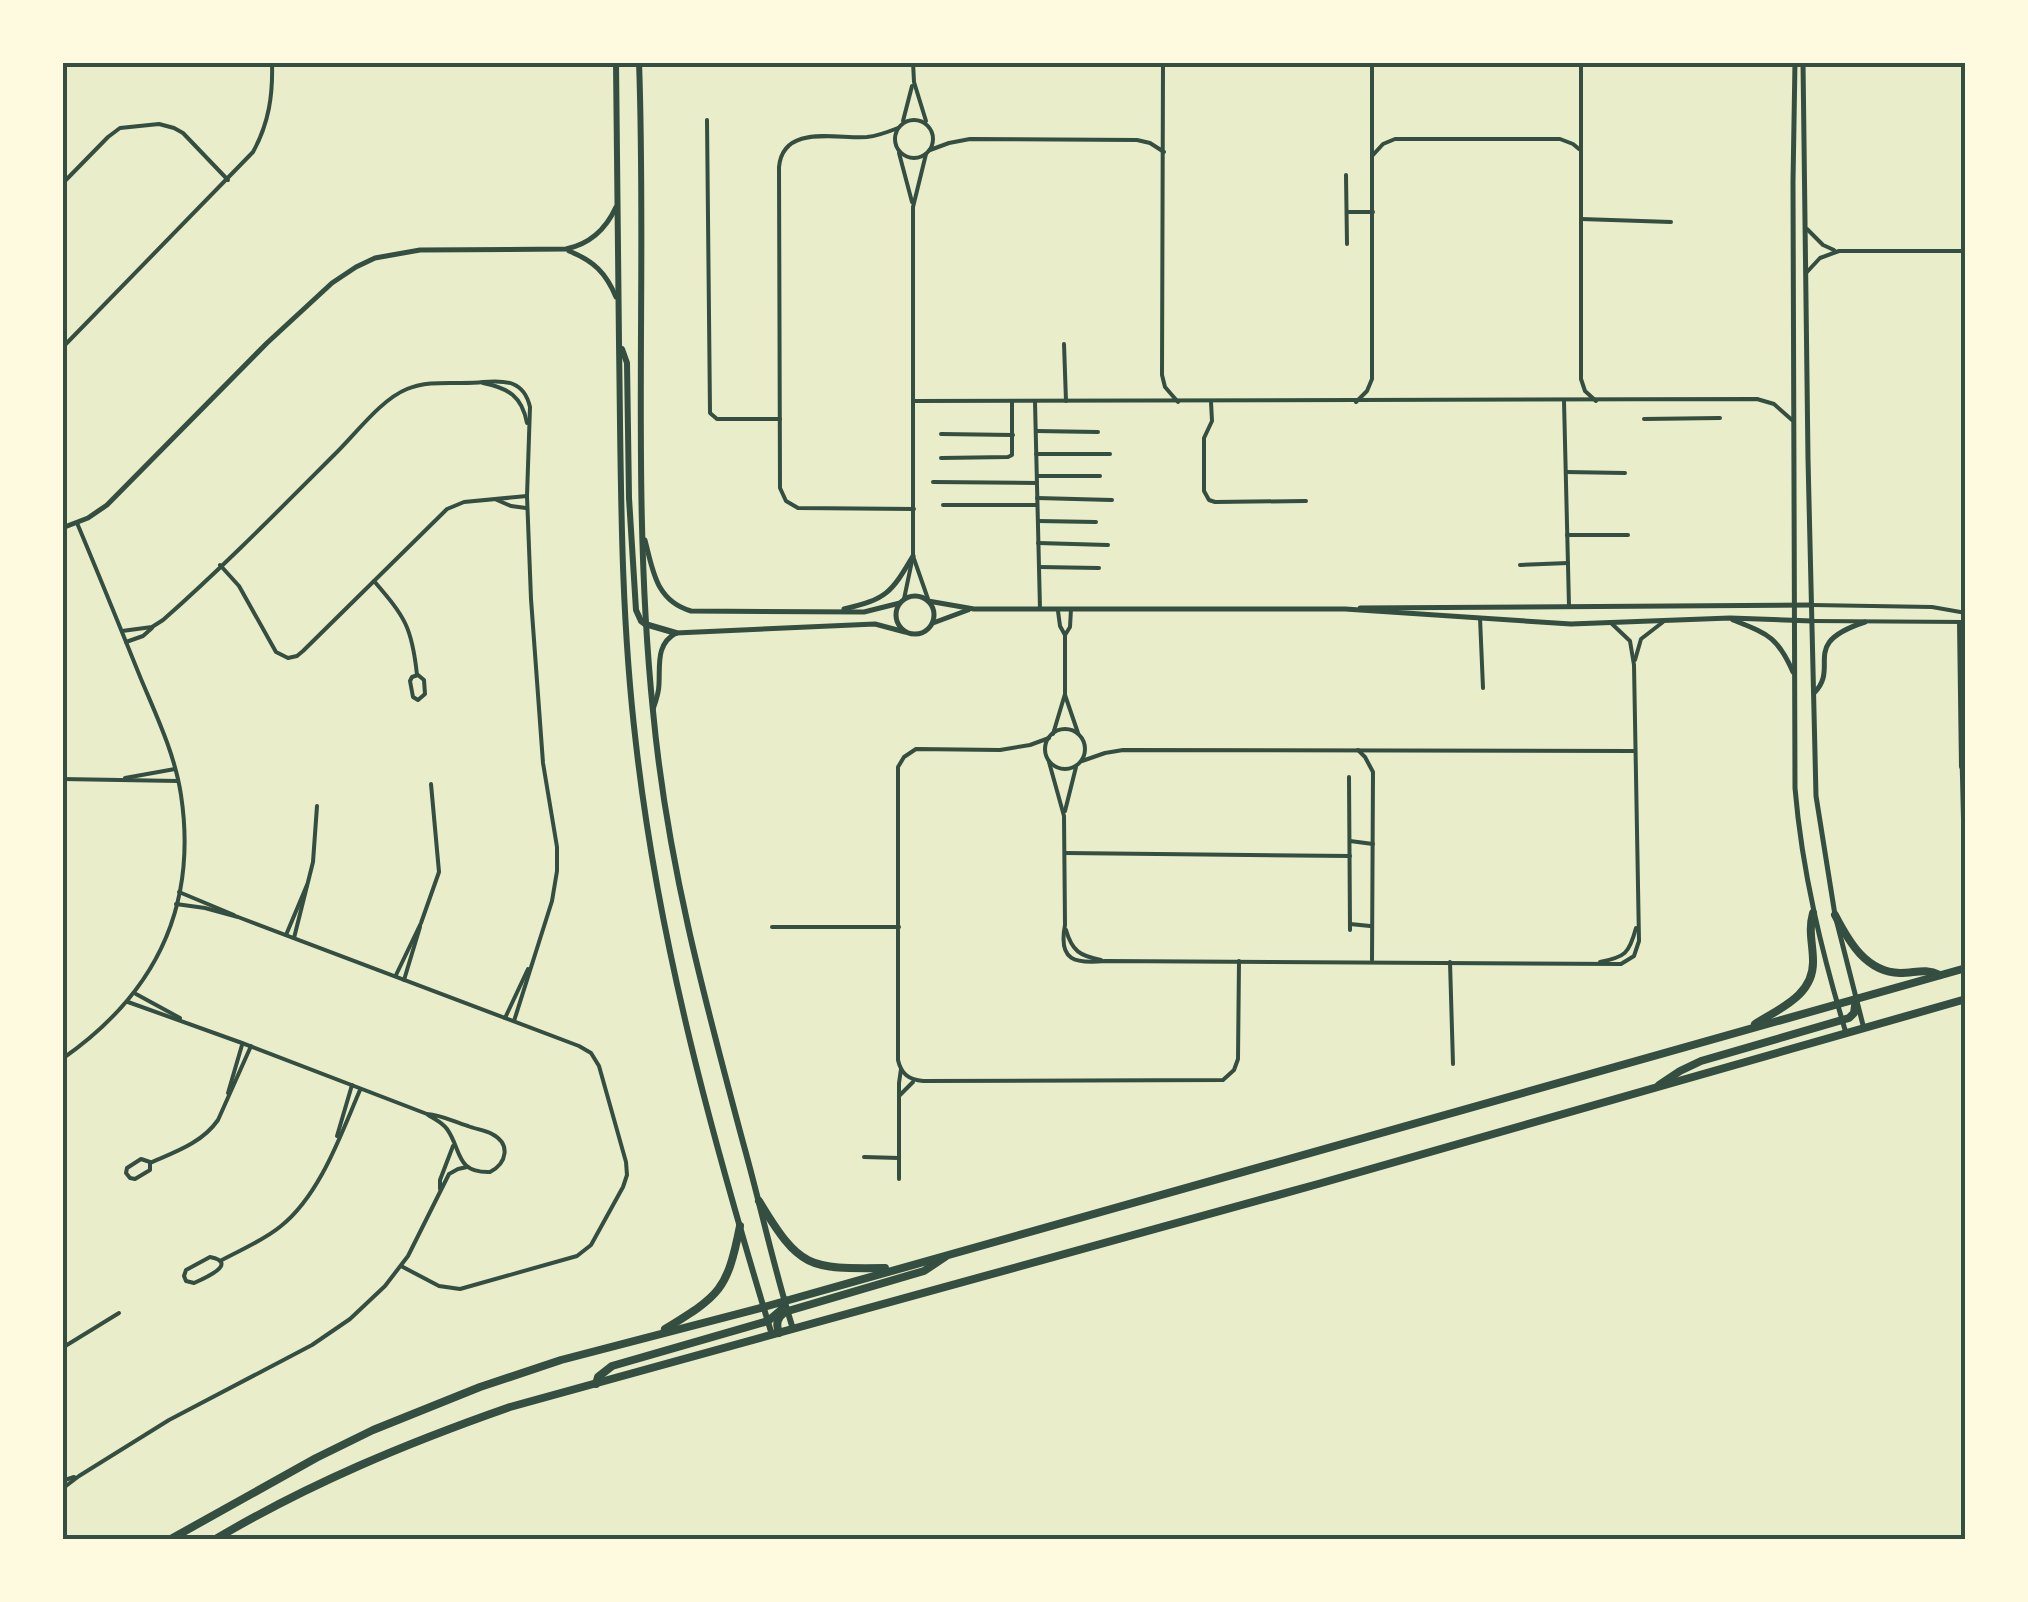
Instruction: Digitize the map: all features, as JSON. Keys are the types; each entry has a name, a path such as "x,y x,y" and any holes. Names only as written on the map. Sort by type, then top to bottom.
{"main road":[{"path":"616,62 620,502 626,633 642,795 658,899 678,990 740,1226 768,1321 776,1334"},
{"path":"639,62 642,527 652,712 683,910 708,1019 793,1328"},
{"path":"620,343 627,363 636,610 645,624 676,632"},
{"path":"1750,1028 1793,1001 1807,984 1814,963 1810,939 1813,912"},
{"path":"1835,915 1858,953 1876,966 1899,973 1926,970 1940,975"},
{"path":"169,1540 302,1465 402,1418 591,1350 764,1307 1966,968"},
{"path":"1656,1088 1680,1071 1712,1057 1842,1021 1854,1013 1856,998"},
{"path":"214,1540 295,1494 369,1460 510,1406 1244,1205 1966,1000"},
{"path":"760,1201 786,1243 807,1260 836,1268 900,1268"},
{"path":"657,1334 705,1304 720,1288 730,1268 740,1226"},
{"path":"776,1334 781,1314 924,1271 948,1254"},
{"path":"596,1384 598,1377 612,1366 768,1321 781,1310 785,1300"}],"street":[{"path":"64,344 252,152 262,133 272,95 272,62"},
{"path":"913,62 914,82 933,134 913,207"},
{"path":"1163,62 1162,375 1165,388 1178,402"},
{"path":"1356,402 1372,380 1372,62"},
{"path":"1580,62 1580,379 1585,391 1596,401"},
{"path":"1799,62 1818,812 1835,915 1864,1029"},
{"path":"1799,62 1792,182 1795,788 1813,912 1846,1034"},
{"path":"905,632 896,618 914,556 913,207 895,138 914,82"},
{"path":"707,120 710,413 717,419 780,419"},
{"path":"914,509 798,508 784,498 780,488 779,167 788,144 801,138 868,136 918,120 927,125"},
{"path":"62,184 120,128 159,124 183,133 228,180"},
{"path":"898,149 910,158 970,139 1137,140 1150,142 1164,152"},
{"path":"1372,154 1395,139 1560,139 1581,152"},
{"path":"1346,175 1348,244"},
{"path":"62,528 106,505 268,343 332,283 356,267 375,258 420,250 566,249 599,233 618,202"},
{"path":"1347,212 1373,212"},
{"path":"1581,219 1671,222"},
{"path":"1806,228 1823,244 1839,251"},
{"path":"566,249 600,268 618,302"},
{"path":"1807,272 1820,258 1839,251 1966,252"},
{"path":"1064,344 1066,402"},
{"path":"126,642 142,636 220,565 393,397 427,383 505,380 521,388 529,402 527,496 537,702 557,859 552,900 514,1021"},
{"path":"480,382 500,386 513,394 522,404 528,428"},
{"path":"914,401 1763,400 1774,404 1793,422"},
{"path":"942,458 1008,457 1013,452 1012,401"},
{"path":"1564,401 1568,608"},
{"path":"1035,402 1040,609"},
{"path":"1211,402 1212,421 1204,438 1204,491 1208,500 1306,501"},
{"path":"1644,418 1720,418"},
{"path":"1036,431 1098,432"},
{"path":"941,434 1014,435"},
{"path":"1036,454 1110,454"},
{"path":"1566,472 1625,473"},
{"path":"933,482 1100,476"},
{"path":"220,565 239,586 272,648 288,658 300,654 447,510 464,502 527,496"},
{"path":"497,500 528,508"},
{"path":"943,505 1112,500"},
{"path":"1038,522 1096,522"},
{"path":"62,1059 128,1002 148,975 176,904 184,835 178,781 165,737 78,523"},
{"path":"642,527 658,587 670,602 698,612 872,611 915,595 974,609 1794,604 1932,607 1966,613"},
{"path":"1567,534 1628,535"},
{"path":"1038,543 1108,544"},
{"path":"834,612 881,598 895,586 914,556"},
{"path":"914,556 934,612 933,623"},
{"path":"1520,565 1568,563"},
{"path":"1039,566 1099,568"},
{"path":"374,581 407,624 417,675 424,680 425,694 418,700 413,696 410,681 417,675"},
{"path":"652,712 658,693 661,650 676,632 875,624 921,634 933,623 974,609"},
{"path":"1058,609 1060,626 1066,634"},
{"path":"1071,609 1066,634 1065,694 1045,750 1064,816 1065,925 1077,953 1105,960 1595,962 1625,954 1637,925 1634,665 1630,641 1610,622"},
{"path":"1345,609 1571,624 1730,618 1962,622 1964,764"},
{"path":"1480,618 1483,688"},
{"path":"1730,618 1773,639 1794,674"},
{"path":"1634,665 1641,639 1665,620"},
{"path":"1814,694 1823,680 1828,642 1865,622"},
{"path":"122,631 152,627"},
{"path":"1064,816 1086,749 1065,694"},
{"path":"1078,733 1062,729 1030,745 1000,750 916,750 904,757 898,767 901,1069 916,1080 1223,1080 1234,1070 1238,1059 1240,961"},
{"path":"1961,734 1966,742"},
{"path":"1050,762 1060,768 1072,768 1105,752 1124,750 1635,751"},
{"path":"1358,750 1373,772 1372,961"},
{"path":"120,779 175,769"},
{"path":"1349,777 1350,927 1373,926"},
{"path":"62,779 178,781"},
{"path":"404,980 439,872 431,784"},
{"path":"294,938 315,849 317,806"},
{"path":"1350,841 1373,844"},
{"path":"1064,852 1350,856"},
{"path":"286,935 309,880"},
{"path":"179,892 579,1046 596,1059 627,1168 624,1187 591,1245 577,1256 460,1288 439,1286 401,1266"},
{"path":"176,904 238,917"},
{"path":"395,976 421,923"},
{"path":"772,927 898,928"},
{"path":"1450,962 1453,1064"},
{"path":"505,1018 530,965"},
{"path":"135,993 184,1021"},
{"path":"128,1002 428,1114 493,1134 503,1144 505,1158 494,1170 480,1172 468,1167 444,1125 428,1114"},
{"path":"227,1098 242,1043"},
{"path":"150,1164 141,1159 129,1166 127,1175 134,1179 148,1171 150,1164 206,1135 218,1120 251,1046"},
{"path":"899,1179 901,1069"},
{"path":"899,1096 916,1080"},
{"path":"336,1141 352,1085"},
{"path":"220,1261 266,1236 292,1216 318,1181 361,1088"},
{"path":"440,1189 454,1144"},
{"path":"864,1157 899,1158"},
{"path":"62,1489 178,1415 326,1336 362,1309 401,1266 453,1171 468,1167"},
{"path":"210,1256 220,1261 217,1272 194,1284 185,1278 188,1268 210,1256"},
{"path":"62,1348 119,1313"},
{"path":"62,1482 79,1476"}],"lane":[{"path":"1963,850 1964,764"}]}
